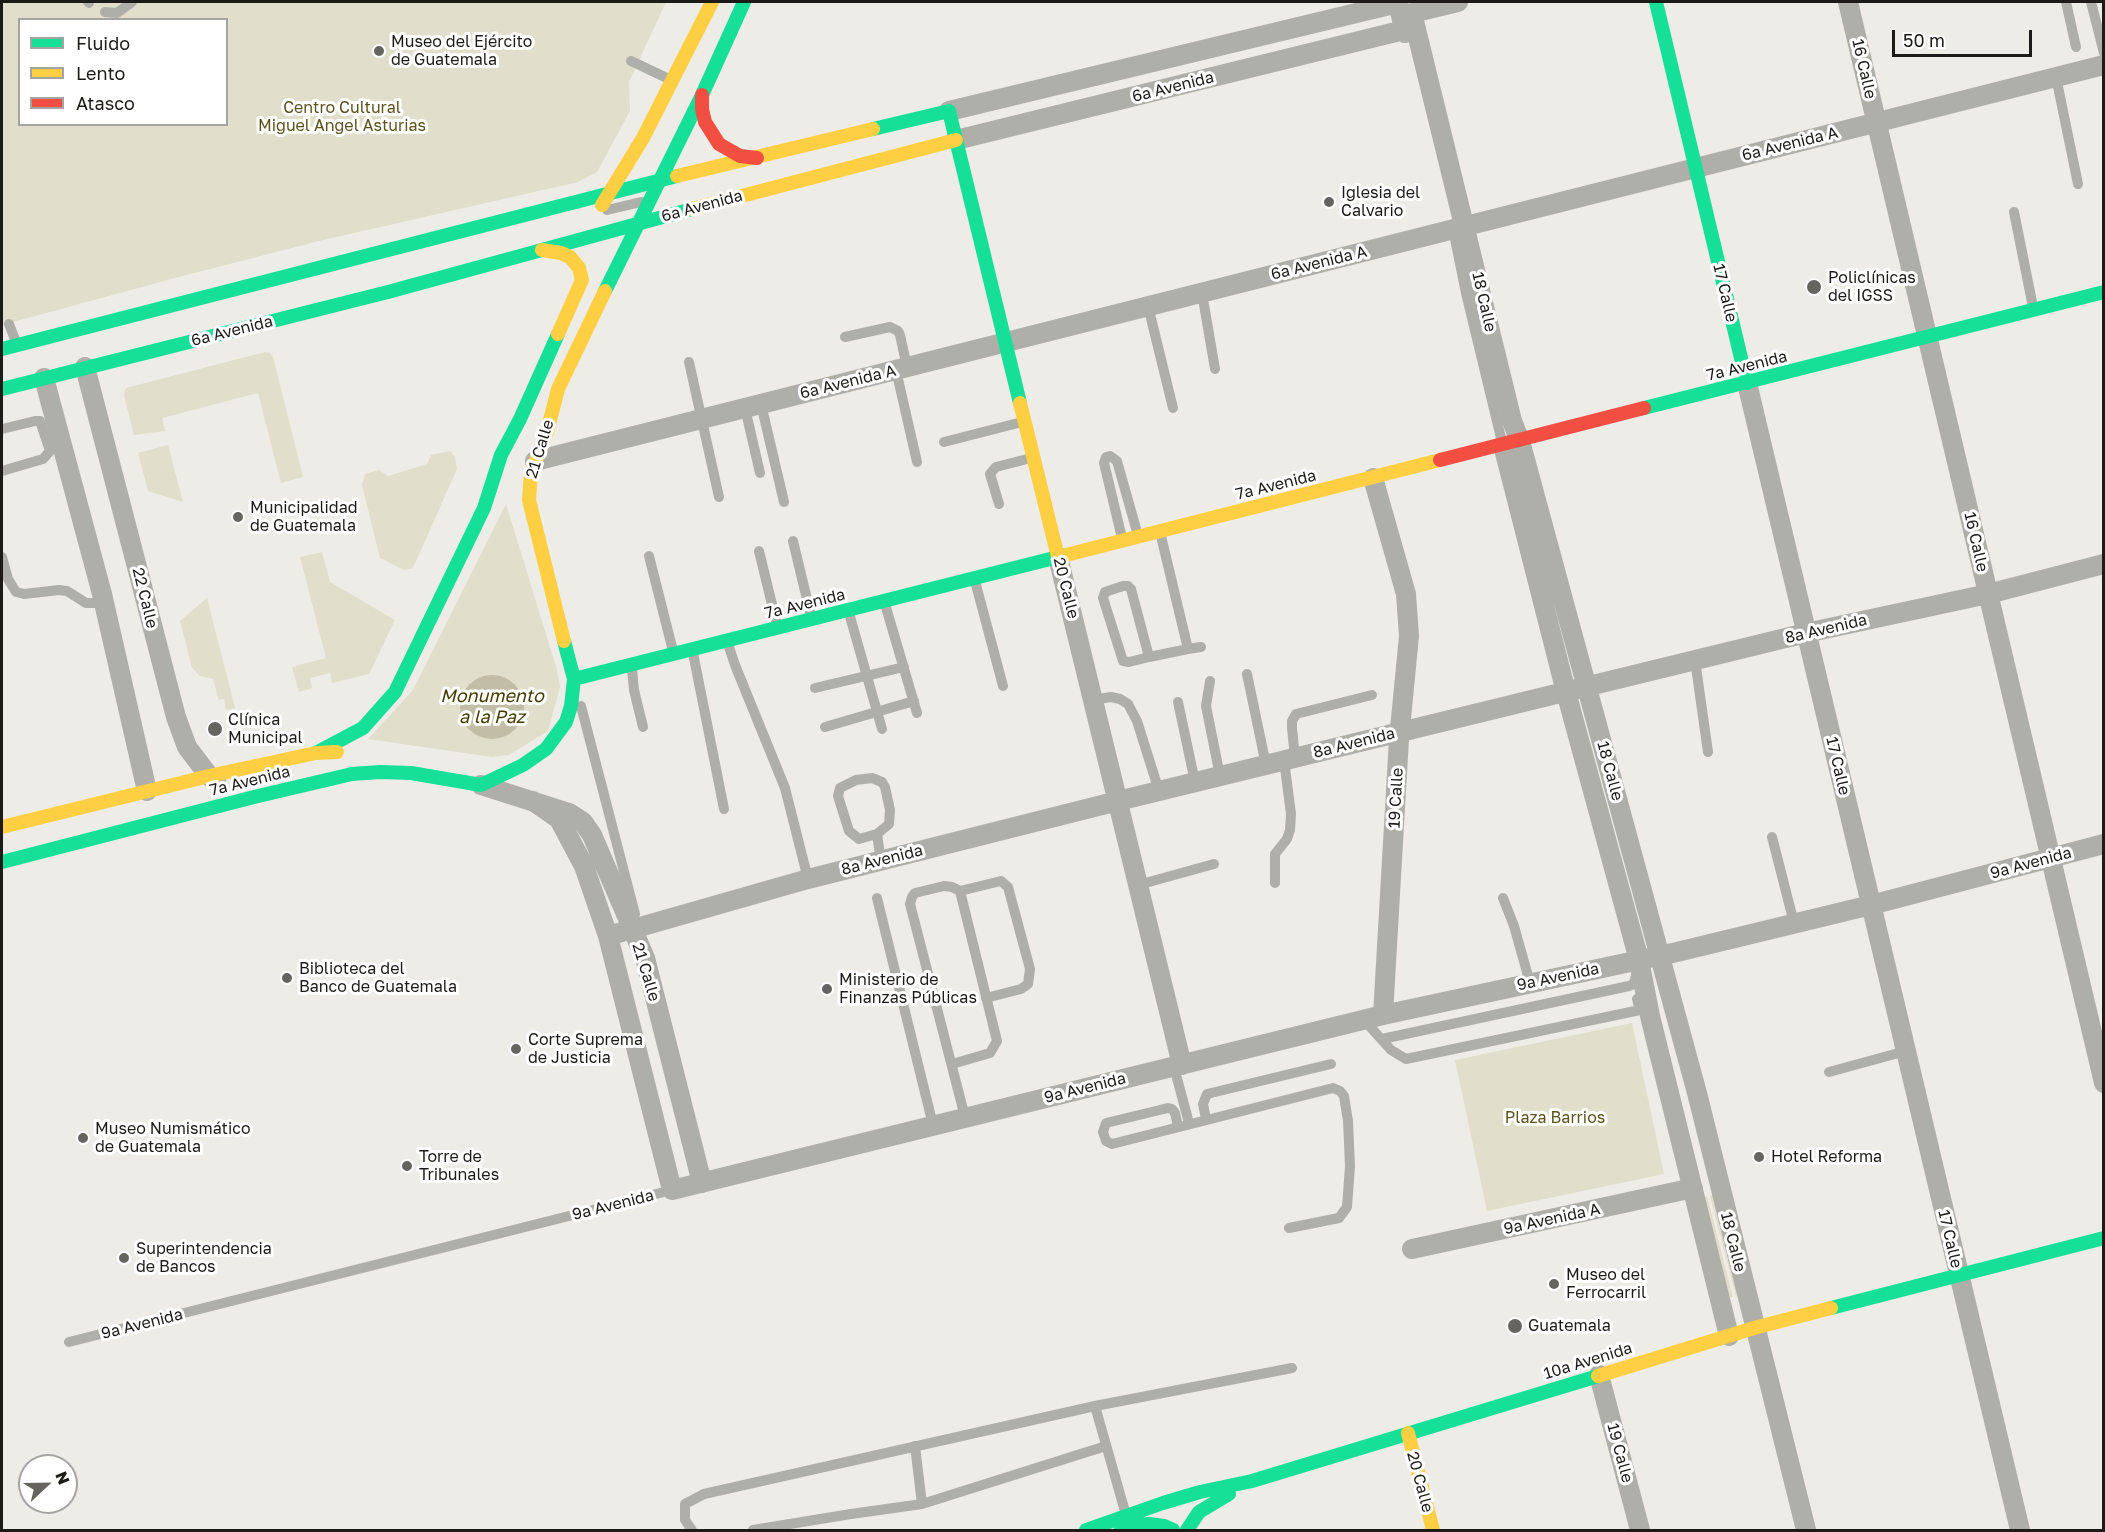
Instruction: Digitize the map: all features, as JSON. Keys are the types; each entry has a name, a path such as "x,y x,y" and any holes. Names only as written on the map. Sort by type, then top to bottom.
{"main road":[{"path":"581,239 643,138 712,2"},
{"name":"21 Calle","path":"574,679 529,500 532,452 547,432 558,389 637,223 702,95 744,2"},
{"name":"17 Calle","path":"1656,2 1747,383"},
{"path":"702,95 705,122 719,144 740,156 757,158"},
{"name":"20 Calle","path":"950,111 1058,557"},
{"name":"6a Avenida","path":"2,349 658,181 950,111"},
{"name":"6a Avenida","path":"2,388 388,292 637,223 956,140"},
{"name":"21 Calle","path":"316,753 363,728 394,692 484,508 501,455 520,419 582,280 579,268 570,257 542,250"},
{"name":"7a Avenida","path":"574,679 2103,292"},
{"path":"532,452 558,389"},
{"path":"484,508 510,470"},
{"path":"484,776 508,772 537,756 554,740 566,722 571,706 574,679"},
{"name":"7a Avenida","path":"2,827 209,776 316,753 346,752"},
{"name":"7a Avenida","path":"2,862 242,795 352,774 380,772 484,776"},
{"name":"10a Avenida","path":"1086,1530 1200,1492 1252,1482 1754,1328 1810,1319 1959,1275 2103,1238"},
{"name":"20 Calle","path":"1408,1433 1433,1530"},
{"path":"1187,1530 1199,1512 1252,1482"},
{"path":"1116,1530 1140,1524 1160,1525 1173,1530"}],"street":[{"name":"6a Avenida","path":"950,111 1344,9 1395,9 1458,2"},
{"name":"16 Calle","path":"1848,2 2103,1083"},
{"name":"6a Avenida","path":"956,140 1395,9"},
{"name":"18 Calle","path":"1395,9 1421,89 1512,421 1511,443 1566,692 1639,960 1650,1016 1729,1336"},
{"name":"6a Avenida A","path":"532,452 702,419 2103,65"},
{"name":"22 Calle","path":"85,368 176,717 187,747 209,776 242,795"},
{"path":"44,378 104,603 147,791"},
{"name":"17 Calle","path":"1747,383 2020,1530"},
{"name":"18 Calle","path":"1511,443 1587,686 1697,1093 1806,1530"},
{"name":"19 Calle","path":"1373,478 1406,594 1409,636 1383,1015"},
{"name":"20 Calle","path":"1058,557 1138,885 1178,1066"},
{"name":"8a Avenida","path":"608,936 808,879 1118,801 1806,633 1988,594 2103,564"},
{"name":"21 Calle","path":"484,776 533,801 559,819 574,844 608,936 672,1190"},
{"name":"21 Calle","path":"533,801 569,813 583,822 635,927 645,958 702,1183"},
{"name":"9a Avenida","path":"672,1190 1383,1015 1659,956 2103,844"},
{"name":"9a Avenida A","path":"1412,1249 1693,1188"},
{"name":"19 Calle","path":"1599,1375 1640,1530"}],"lane":[{"path":"105,12 117,13 132,2"},
{"path":"2066,2 2076,47"},
{"path":"2091,2 2103,53"},
{"path":"631,61 672,81"},
{"path":"2056,77 2078,184"},
{"path":"927,128 938,125 950,111"},
{"path":"595,217 668,195"},
{"path":"2014,212 2033,310"},
{"path":"1202,293 1215,369"},
{"path":"1148,306 1173,408"},
{"path":"9,324 18,345"},
{"path":"845,337 890,327 898,331 917,462"},
{"path":"688,362 719,497"},
{"path":"753,406 760,473"},
{"path":"753,406 784,502"},
{"path":"2,429 40,421 50,451 43,459 2,471"},
{"path":"944,442 1025,421"},
{"path":"1123,541 1104,463 1110,456 1116,461 1139,537"},
{"path":"999,504 990,474 996,467 1034,457"},
{"path":"1160,532 1188,649"},
{"path":"793,541 812,619"},
{"path":"759,551 778,628"},
{"path":"649,556 674,654"},
{"path":"2,557 8,579 16,592 24,594 60,590 67,591 86,603 104,603"},
{"path":"974,578 1003,686"},
{"path":"1149,657 1131,589 1124,586 1106,592 1103,598 1123,661 1149,657 1201,646"},
{"path":"885,601 917,713"},
{"path":"848,610 882,729"},
{"path":"727,641 785,788 808,879"},
{"path":"693,649 724,809"},
{"path":"1695,660 1708,752"},
{"path":"632,665 634,690 642,727"},
{"path":"815,688 904,667"},
{"path":"1247,674 1282,761 1291,822 1287,839 1275,854 1275,883"},
{"name":"21 Calle","path":"574,679 635,927"},
{"path":"1210,681 1206,706 1220,776"},
{"path":"1282,761 1292,721 1296,714 1372,695"},
{"path":"1093,700 1111,697 1128,704 1137,721 1159,791"},
{"path":"825,727 914,701"},
{"path":"1178,702 1195,782"},
{"path":"872,778 882,782 890,810 889,824 877,834 860,839 849,831 838,796 840,788 856,780 872,778"},
{"path":"213,796 242,795"},
{"path":"877,834 882,861"},
{"path":"1772,837 1794,923"},
{"path":"1138,885 1214,864"},
{"path":"965,1117 910,904 915,893 944,886 960,891 1001,881 1008,887 1030,969 1028,984 1021,989 986,999"},
{"path":"952,1064 990,1053 997,1041 960,891"},
{"path":"877,898 933,1125"},
{"path":"1503,898 1514,926 1530,983"},
{"path":"1364,1020 1392,1050 1406,1059 1640,1010 1634,984 1639,960"},
{"path":"1382,1040 1634,984"},
{"path":"1829,1072 1906,1051"},
{"path":"1206,1119 1203,1104 1207,1094 1331,1064"},
{"path":"1178,1066 1184,1125"},
{"path":"1184,1125 1168,1108 1106,1123 1103,1132 1106,1141 1112,1144 1333,1088 1344,1096 1348,1121 1350,1166 1347,1207 1339,1218 1289,1228"},
{"name":"9a Avenida","path":"69,1342 672,1190"},
{"path":"692,1530 685,1520 685,1504 704,1494 1095,1406 1292,1368"},
{"path":"1095,1406 1127,1515"},
{"path":"915,1446 922,1504"},
{"path":"753,1530 922,1504 1106,1446"}],"green space":[{"name":"Centro Cultural Miguel Angel Asturias","path":"2,2 666,2 629,82 630,111 597,172 578,182 319,241 2,325"},
{"path":"265,352 270,353 273,357 303,477 281,483 258,393 162,418 165,431 134,435 124,395 126,388"},
{"path":"168,445 183,502 148,491 138,453"},
{"path":"450,451 455,457 457,469 413,568 404,570 380,558 362,485 365,474 379,470 388,476 427,464 431,455"},
{"path":"506,504 557,670 560,687 548,731 509,755 492,757 368,739 413,690"},
{"path":"322,552 330,582 395,620 369,674 332,683 330,673 310,678 312,688 299,692 292,667 326,658 300,557"},
{"path":"207,598 235,708 226,710 224,699 219,700 213,679 200,676 192,668 180,621"},
{"name":"Plaza Barrios","path":"1632,1023 1664,1174 1487,1211 1455,1060"},
{"path":"1714,1195 1740,1295 1736,1296 1710,1196"},
{"path":"1707,1196 1733,1297 1729,1298 1703,1198"}],"water":[{"name":"Monumento a la Paz","path":"492,675 510,681 518,689 524,707 518,725 510,733 492,739 474,733 466,725 460,707 466,689 474,681"}],"traffic: fast":[{"path":"605,291 702,95 744,2"},
{"path":"1656,2 1747,383"},
{"path":"873,129 949,111 1020,403"},
{"path":"2,349 677,176"},
{"path":"2,389 388,292 692,209"},
{"path":"1644,408 2104,292"},
{"path":"316,753 363,728 395,692 484,508 501,455 520,419 558,334"},
{"path":"574,679 1066,555"},
{"path":"2,862 352,774 411,773 481,785 523,765 546,749 566,722 571,706 574,679 564,641"},
{"path":"1831,1308 2104,1238"},
{"path":"1086,1530 1163,1503 1252,1481 1598,1376"},
{"path":"1187,1530 1199,1512 1229,1494"},
{"path":"1121,1529 1132,1525 1149,1524 1173,1530"}],"traffic: slow":[{"path":"602,205 643,138 712,2"},
{"path":"677,176 873,129"},
{"path":"692,209 956,140"},
{"path":"542,250 570,257 579,268 582,280 558,334"},
{"path":"564,641 529,500 531,473 547,432 558,389 605,291"},
{"path":"1020,403 1058,557"},
{"path":"1066,555 1440,460"},
{"path":"2,827 209,776 316,753 337,752"},
{"path":"1598,1376 1754,1328 1831,1308"},
{"path":"1408,1433 1433,1530"}],"traffic: jam":[{"path":"702,95 705,122 719,144 740,156 757,158"},
{"path":"1440,460 1644,408"}],"place":[{"name":"Museo del Ejército de Guatemala","path":"379,51"},
{"name":"Iglesia del Calvario","path":"1329,202"},
{"name":"Policlínicas del IGSS","path":"1814,287"},
{"name":"Municipalidad de Guatemala","path":"238,517"},
{"name":"Clínica Municipal","path":"215,729"},
{"name":"Biblioteca del Banco de Guatemala","path":"287,978"},
{"name":"Ministerio de Finanzas Públicas","path":"827,989"},
{"name":"Corte Suprema de Justicia","path":"516,1049"},
{"name":"Museo Numismático de Guatemala","path":"83,1138"},
{"name":"Hotel Reforma","path":"1759,1157"},
{"name":"Torre de Tribunales","path":"407,1166"},
{"name":"Superintendencia de Bancos","path":"124,1258"},
{"name":"Museo del Ferrocarril","path":"1554,1284"},
{"name":"Guatemala","path":"1515,1326"}]}
